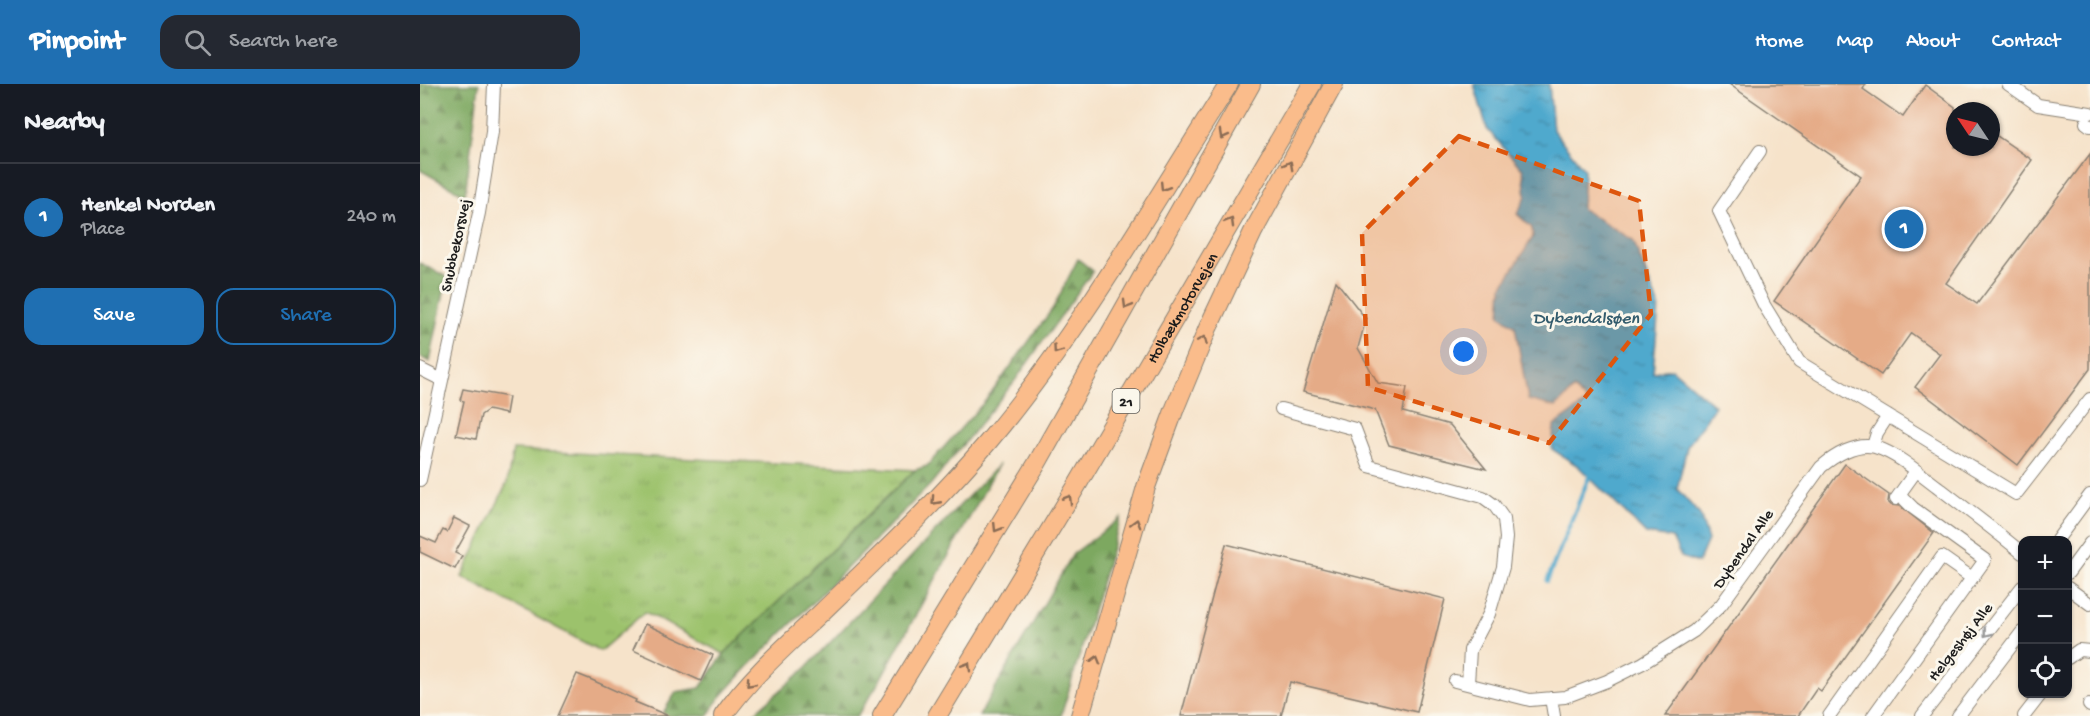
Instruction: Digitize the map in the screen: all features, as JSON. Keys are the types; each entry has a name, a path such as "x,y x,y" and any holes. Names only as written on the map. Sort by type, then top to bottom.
{"highway":[{"path":"723,716 732,702 780,652 924,513 988,441 1048,363 1102,286 1229,84"},
{"path":"882,716 1036,465 1251,84"},
{"name":"Holbækmotorvejen","path":"937,716 1076,487 1312,84"},
{"path":"1080,716 1146,487 1175,408 1208,328 1253,232 1334,84"}],"street":[{"name":"Snubbekorsvej","path":"420,480 479,213 492,132 494,84"},
{"path":"2008,84 2037,105 2089,121"},
{"path":"1760,151 1719,211 1764,305 1799,362 2016,494 2090,399"},
{"path":"420,369 442,380"},
{"name":"Dybendal Alle","path":"1281,409 1355,429 1369,466 1484,497 1500,512 1504,519 1506,538 1503,567 1489,614 1470,650 1462,682 1530,700 1565,697 1607,681 1643,663 1694,631 1722,605 1821,467 1835,455 1852,449 1873,446"},
{"path":"1888,416 1877,433 1873,446 1889,453 1916,471 2018,550"},
{"path":"1874,716 1985,560 1898,497 1916,471"},
{"path":"2060,536 2090,495"},
{"path":"2072,566 2090,543"},
{"path":"1829,716 1942,557 1972,578"},
{"name":"Helgeshøj Alle","path":"1922,716 2020,590"},
{"path":"2070,590 2090,604"},
{"path":"1958,716 2018,637"},
{"path":"2072,653 2090,651"},
{"path":"1551,698 1554,716"},
{"path":"2024,716 2037,698"}],"highlighted area":[{"path":"1459,136 1639,201 1651,314 1549,443 1368,387 1362,233"}],"green space":[{"path":"420,84 479,84 465,195 420,170"},
{"path":"1078,259 1093,271 1014,382 931,484 748,667 718,700 708,716 661,716 676,692 700,688 724,654 915,470 927,466 987,399 1053,308"},
{"path":"420,263 447,277 430,362 420,357"},
{"path":"513,450 915,470 724,654 645,612 600,651 462,577 507,483"},
{"path":"999,464 876,687 857,716 751,716 806,668"},
{"path":"1121,518 1061,716 979,716 1073,554"}],"water":[{"name":"Dybendalsøen","path":"1474,84 1549,84 1553,130 1584,169 1582,209 1633,240 1659,307 1653,372 1672,369 1715,406 1687,447 1677,489 1700,515 1708,540 1698,563 1681,557 1672,538 1646,534 1578,466 1552,449 1554,426 1587,402 1574,389 1556,407 1528,400 1515,326 1500,315 1502,287 1533,237 1532,228 1517,214 1526,196 1523,170 1487,129"}],"building":[{"path":"1729,84 1866,84 1863,89 1903,117 1925,85 1948,102 1946,102 1946,156 2000,156 2000,138 2032,160 1946,283 1977,304 2090,154 2090,369 2018,465 1915,387 1940,354 1911,333 1881,375 1774,301 1861,176"},
{"path":"1336,281 1366,319 1358,348 1378,383 1407,387 1403,412 1450,425 1486,469 1389,445 1375,410 1303,392"},
{"path":"463,389 509,397 506,414 488,410 481,415 476,439 456,435 464,401 460,400"},
{"path":"1845,464 1889,495 1888,502 1891,505 1900,506 1934,533 1821,691 1817,688 1798,716 1665,716"},
{"path":"454,518 470,526 455,553 462,556 455,569 420,552 420,536 436,543 443,530 447,532"},
{"path":"1226,544 1445,599 1417,712 1290,682 1281,716 1181,716"},
{"path":"645,624 713,655 701,681 633,650"},
{"path":"577,674 636,700 635,702 669,716 558,716"}],"waterway":[{"path":"1547,581 1589,477"}],"place":[{"name":"Henkel Norden","path":"1904,229"}]}
